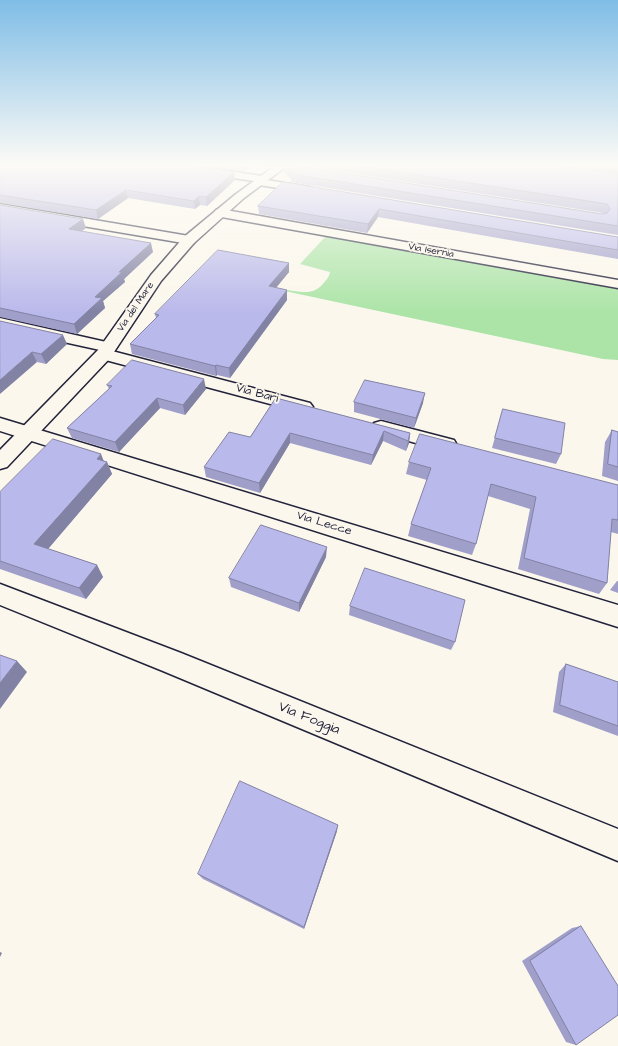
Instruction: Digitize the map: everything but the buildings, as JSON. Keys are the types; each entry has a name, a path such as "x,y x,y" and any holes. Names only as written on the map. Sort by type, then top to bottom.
{"street":[{"path":"34,214 189,240"},
{"name":"Via del Mare","path":"0,462 107,350 145,292 189,240 218,214"},
{"name":"Via Isernia","path":"230,214 618,284"},
{"path":"161,250 177,253"},
{"name":"Via Bari","path":"0,322 107,350 319,411"},
{"path":"365,423 465,450"},
{"name":"Via Lecce","path":"0,424 30,432 618,616"},
{"name":"Via Foggia","path":"0,594 165,659 618,845"}],"green space":[{"path":"326,236 618,289 618,360 603,359 280,290 307,292 317,289 322,285 330,272 300,264"}]}
